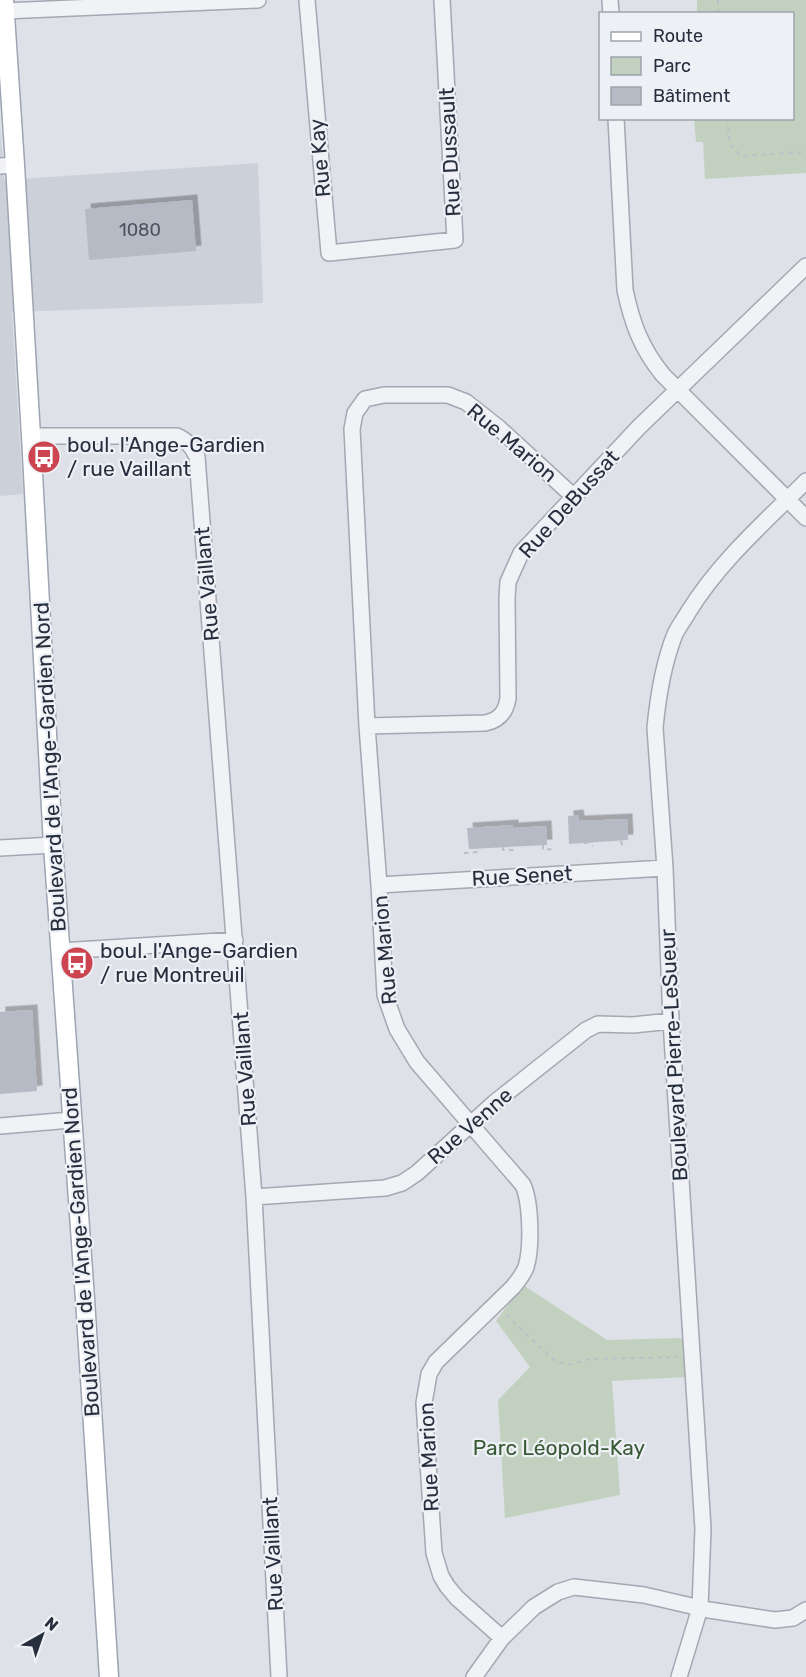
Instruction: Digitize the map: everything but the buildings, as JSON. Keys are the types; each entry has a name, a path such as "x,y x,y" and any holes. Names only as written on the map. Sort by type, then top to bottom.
{"main road":[{"name":"Boulevard de l'Ange-Gardien Nord","path":"4,6 8,166 31,436 53,845 109,1677"}],"street":[{"path":"4,6 258,0"},
{"name":"Rue Kay","path":"307,0 329,253 392,247"},
{"name":"Rue Dussault","path":"392,247 455,240 442,0"},
{"path":"616,120 625,290 631,317 644,347 658,368 806,518"},
{"name":"Rue DeBussat","path":"367,726 485,723 502,716 507,707 508,698 508,582 521,553 678,388 806,266"},
{"name":"Rue Marion","path":"502,1638 457,1598 441,1576 434,1553 424,1403 429,1374 435,1362 513,1287 526,1267 530,1242 528,1202 523,1185 417,1062 397,1029 385,995 380,885 367,726 352,429 354,413 365,399 384,396 448,395 466,402 486,417 573,496"},
{"name":"Rue Vaillant","path":"31,436 177,436 192,446 197,457 254,1197 279,1677"},
{"name":"Boulevard Pierre-LeSueur","path":"680,1677 700,1608 703,1529 655,728 662,673 676,632 698,596 721,566 806,481"},
{"path":"0,848 53,845"},
{"name":"Rue Senet","path":"380,885 665,868"},
{"path":"61,951 235,940"},
{"name":"Rue Venne","path":"254,1197 385,1188 402,1183 417,1173 471,1124 586,1030 598,1024 633,1025 671,1021"},
{"path":"0,1126 71,1120"},
{"path":"474,1677 502,1638 534,1607 558,1592 574,1587 644,1595 700,1608 775,1620 793,1618 806,1610"}],"path":[{"path":"726,120 730,145 741,156 806,152"},
{"path":"621,841 623,849"},
{"path":"584,843 593,846"},
{"path":"543,846 543,850 552,849"},
{"path":"503,847 503,850 518,850"},
{"path":"464,853 479,852 478,848"},
{"path":"495,1305 555,1361 568,1365 590,1359 692,1356"}],"shaded area":[{"path":"0,126 4,180 258,163 263,303 12,312 23,494 0,496"}],"green space":[{"path":"697,0 806,0 806,173 705,179 703,142 696,142 694,120 794,120 794,12 697,12"},
{"name":"Parc Léopold-Kay","path":"523,1285 607,1340 684,1338 685,1377 612,1381 620,1495 505,1518 498,1400 530,1367 496,1321"}],"place":[{"name":"boul. l'Ange-Gardien / rue Vaillant","path":"44,457"},
{"name":"boul. l'Ange-Gardien / rue Montreuil","path":"77,963"}]}
